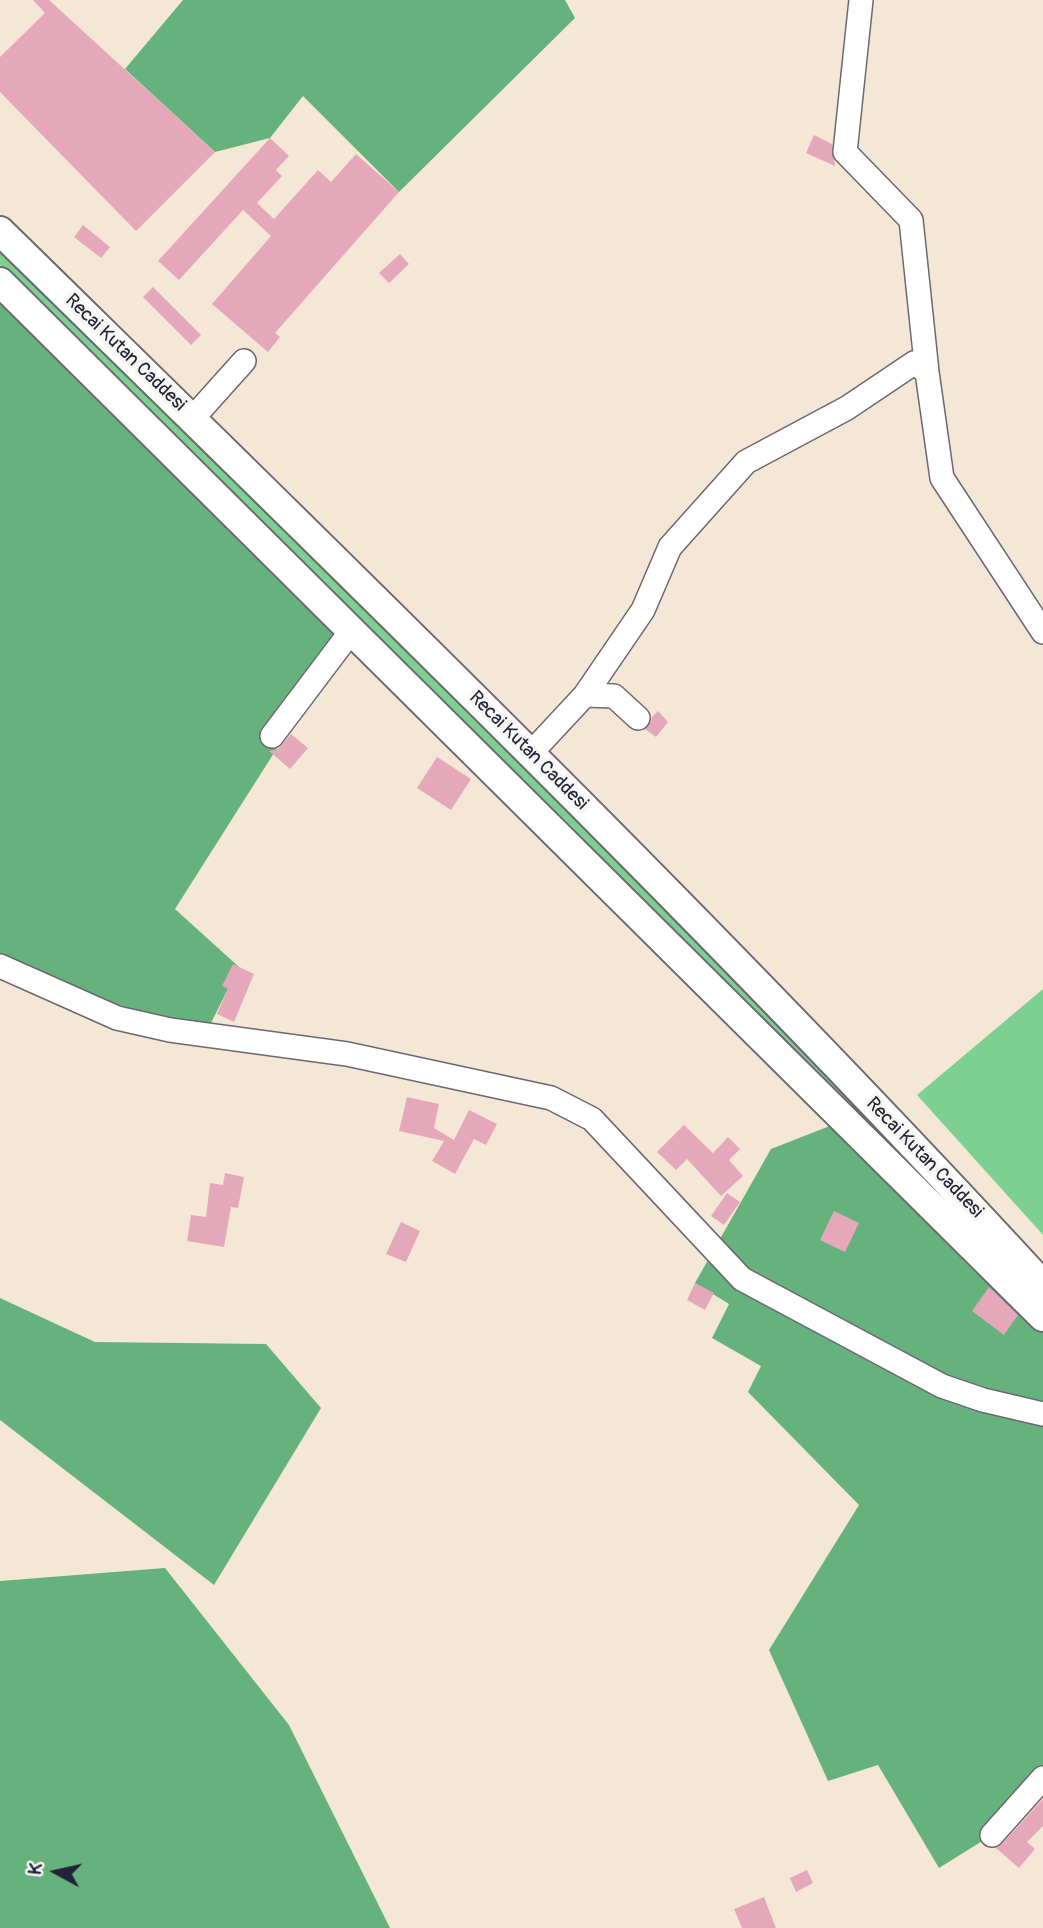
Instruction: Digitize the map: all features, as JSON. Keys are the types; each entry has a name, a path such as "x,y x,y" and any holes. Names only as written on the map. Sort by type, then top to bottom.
{"main road":[{"name":"Recai Kutan Caddesi","path":"0,231 531,753 766,993 1043,1285"},
{"name":"Recai Kutan Caddesi","path":"0,282 1043,1317"}],"street":[{"path":"861,0 845,152 911,220 927,372 942,478 1043,632"},
{"path":"192,419 244,361"},
{"path":"531,753 585,695 643,610 670,547 746,462 847,408 914,363 927,372"},
{"path":"272,736 352,630"},
{"path":"585,695 614,696 638,718"},
{"path":"0,965 117,1017 170,1030 347,1054 551,1098 592,1119 742,1279 942,1386 983,1400 1043,1414"},
{"path":"992,1835 1043,1778"}],"green space":[{"path":"183,0 565,0 575,18 399,192 303,96 270,138 215,152 125,69"},
{"path":"0,248 613,853 925,1169 916,1178 0,265"},
{"path":"0,280 352,630 175,909 239,967 205,1035 0,963"},
{"path":"1043,989 1043,1235 917,1095"},
{"path":"845,1120 1043,1312 1043,1778 992,1835 939,1868 878,1765 828,1781 769,1650 859,1505 748,1392 761,1366 712,1338 729,1304 695,1283 771,1149"},
{"path":"0,1298 95,1342 266,1344 321,1408 214,1585 0,1420"},
{"path":"165,1568 289,1725 390,1928 0,1928 0,1581"}],"building":[{"path":"33,0 49,0 215,152 136,231 0,92 0,57 45,13"},
{"path":"814,135 832,144 835,166 806,153"},
{"path":"270,138 289,156 276,170 282,176 257,203 274,219 318,170 331,182 356,154 399,192 275,333 280,337 268,352 212,304 271,236 243,210 179,280 158,261"},
{"path":"83,225 110,247 101,258 74,237"},
{"path":"400,254 409,264 389,283 379,273"},
{"path":"153,287 201,335 191,345 143,297"},
{"path":"658,711 668,722 656,737 645,729"},
{"path":"291,734 308,748 290,769 269,751 278,749"},
{"path":"437,757 471,779 451,810 417,788"},
{"path":"233,964 254,974 234,1022 217,1014 228,989 222,986"},
{"path":"407,1097 439,1104 434,1128 454,1140 469,1110 497,1124 486,1145 474,1139 455,1174 432,1161 444,1141 399,1131"},
{"path":"684,1125 713,1153 728,1137 740,1149 729,1160 743,1176 721,1196 687,1159 676,1170 657,1152"},
{"path":"225,1173 244,1177 238,1208 231,1207 224,1247 187,1241 191,1215 206,1217 210,1183 223,1185"},
{"path":"727,1193 740,1202 724,1225 711,1216"},
{"path":"834,1211 859,1223 845,1252 820,1240"},
{"path":"401,1222 420,1231 406,1262 386,1254"},
{"path":"695,1283 714,1293 705,1310 687,1300"},
{"path":"989,1287 1018,1315 1004,1335 972,1311"},
{"path":"1043,1799 1043,1826 1027,1842 1035,1849 1019,1868 996,1848"},
{"path":"807,1870 813,1883 796,1892 790,1878"},
{"path":"764,1897 776,1928 742,1928 734,1909"}]}
